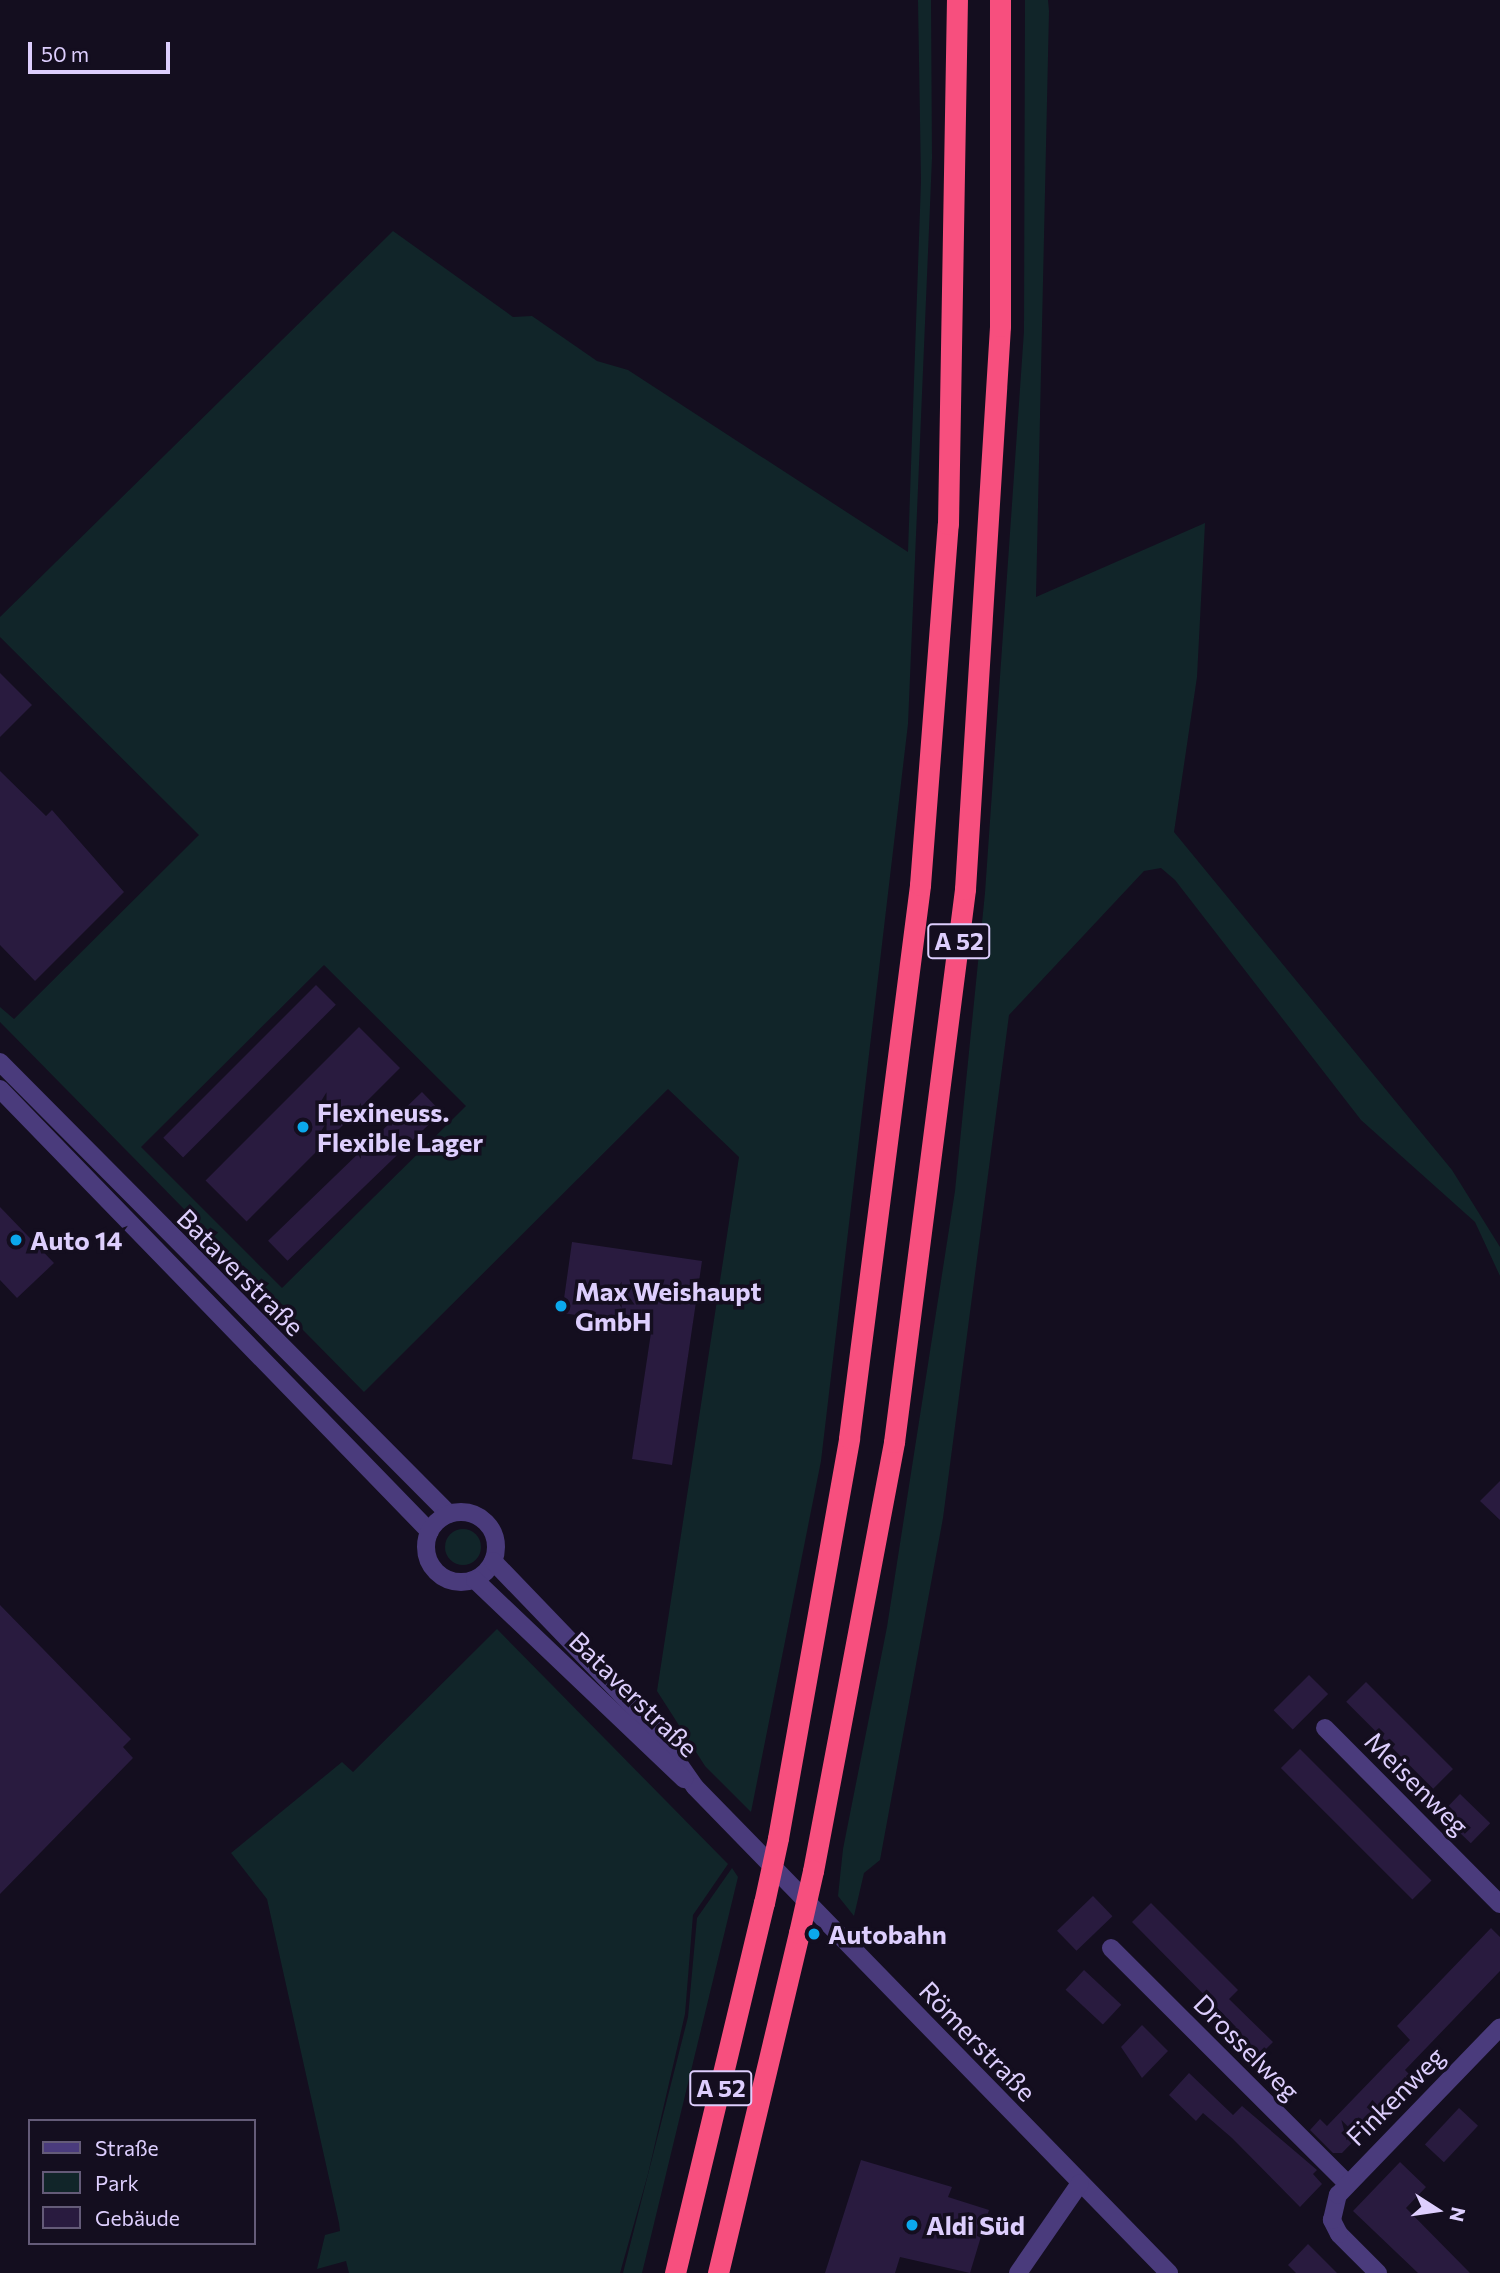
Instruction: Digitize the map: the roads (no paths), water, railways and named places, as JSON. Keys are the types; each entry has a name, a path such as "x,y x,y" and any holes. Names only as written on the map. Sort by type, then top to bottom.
{"highway":[{"name":"A 52","path":"675,2273 778,1838 851,1424 920,885 948,524 957,0"},
{"name":"A 52","path":"718,2273 813,1871 894,1442 965,889 998,380 1000,0"}],"street":[{"name":"Bataverstraße","path":"0,1062 449,1514"},
{"name":"Bataverstraße","path":"0,1089 429,1532"},
{"path":"449,1514 485,1522 494,1533 493,1561 475,1580 460,1583 435,1570 426,1546 429,1532 449,1514"},
{"name":"Bataverstraße","path":"493,1561 653,1727 695,1787"},
{"name":"Bataverstraße","path":"475,1580 695,1787 751,1845"},
{"name":"Meisenweg","path":"1325,1728 1500,1904"},
{"name":"Römerstraße","path":"751,1845 1169,2273"},
{"name":"Drosselweg","path":"1111,1948 1347,2183"},
{"name":"Finkenweg","path":"1378,2273 1339,2234 1333,2206 1347,2183 1500,2027"},
{"path":"1018,2273 1080,2183"}],"place":[{"name":"Flexineuss. Flexible Lager","path":"303,1127"},
{"name":"Auto 14","path":"16,1240"},
{"name":"Max Weishaupt GmbH","path":"561,1306"},
{"name":"Autobahn","path":"814,1934"},
{"name":"Aldi Süd","path":"912,2225"}]}
